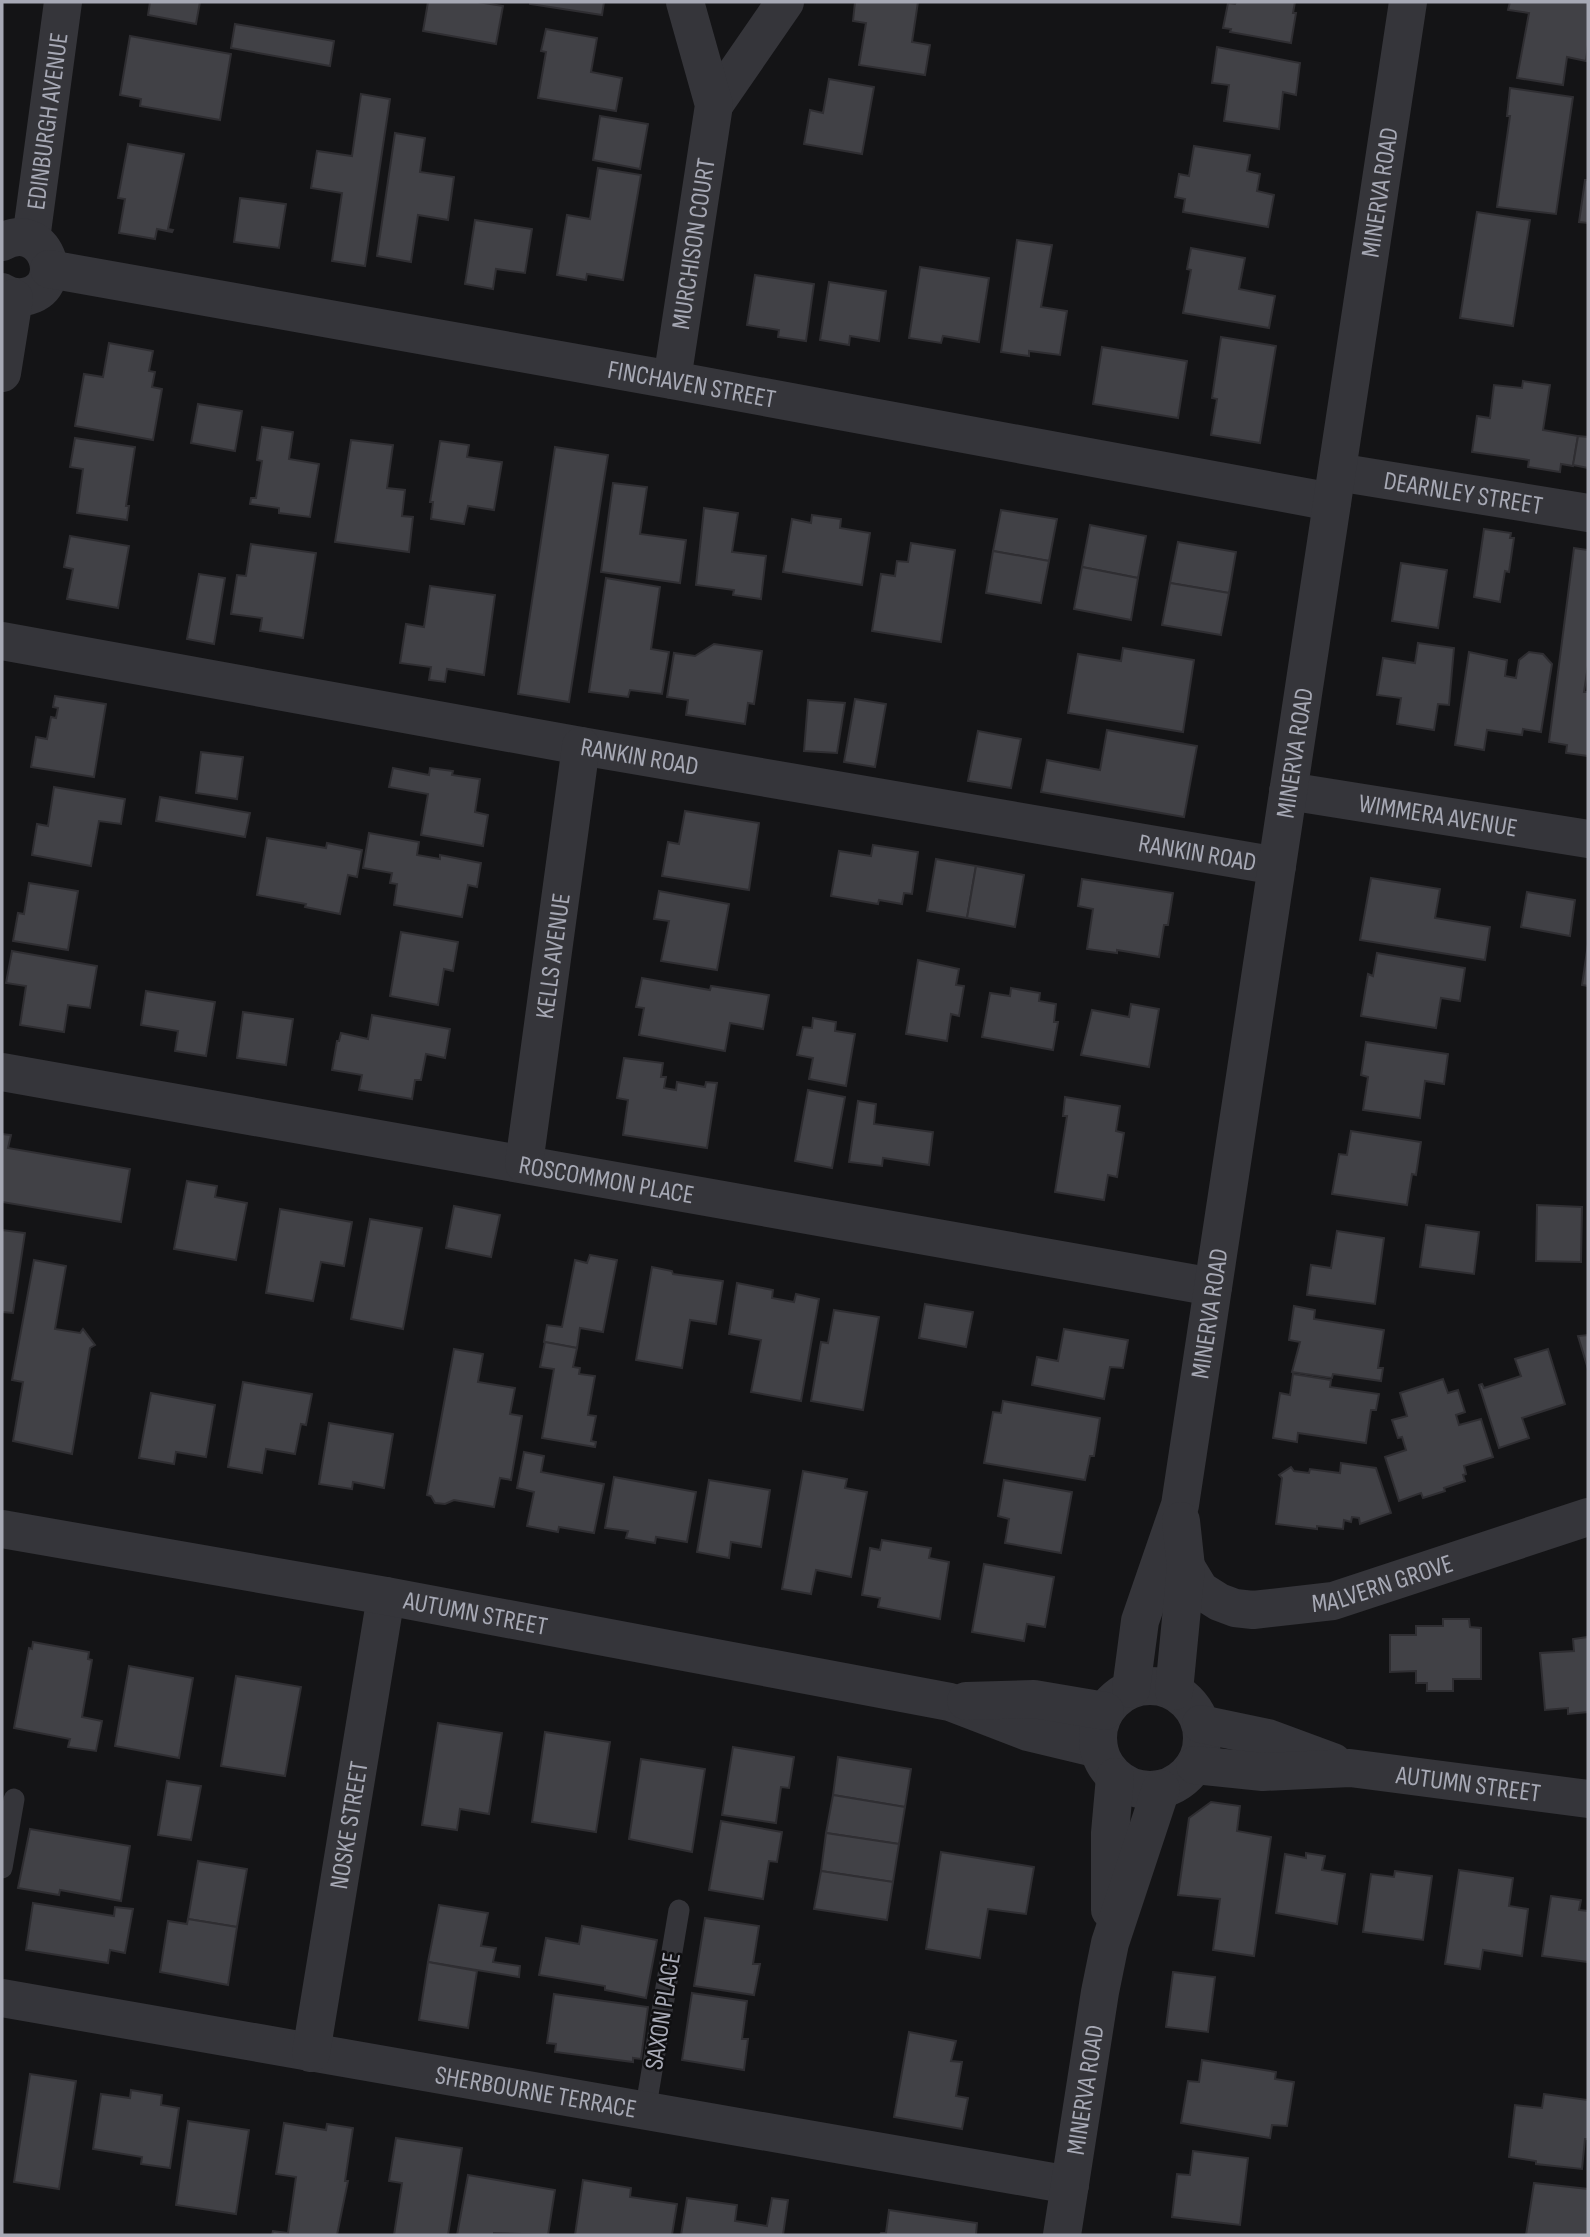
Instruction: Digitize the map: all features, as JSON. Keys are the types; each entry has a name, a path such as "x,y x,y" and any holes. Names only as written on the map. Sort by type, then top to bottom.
{"street":[{"name":"EDINBURGH AVENUE","path":"27,250 63,2"},
{"name":"MURCHISON COURT","path":"672,380 714,105 685,2"},
{"name":"MURCHISON COURT","path":"714,105 785,2"},
{"name":"MINERVA ROAD","path":"1118,1700 1140,1621 1180,1505 1408,2"},
{"path":"2,373 8,295 24,298 41,288 27,250"},
{"name":"FINCHAVEN STREET","path":"27,250 672,380 1334,487"},
{"name":"DEARNLEY STREET","path":"1334,487 1588,513"},
{"name":"RANKIN ROAD","path":"2,641 581,746 1277,866"},
{"name":"KELLS AVENUE","path":"524,1164 581,746"},
{"name":"WIMMERA AVENUE","path":"1288,791 1588,839"},
{"name":"ROSCOMMON PLACE","path":"2,1072 1213,1287"},
{"name":"MINERVA ROAD","path":"1174,1691 1186,1567 1180,1505"},
{"name":"MALVERN GROVE","path":"1186,1567 1200,1590 1235,1608 1253,1610 1333,1601 1588,1517"},
{"name":"AUTUMN STREET","path":"2,1529 386,1596 950,1702 1107,1763"},
{"name":"NOSKE STREET","path":"311,2053 386,1596"},
{"path":"1153,1685 1174,1691 1191,1705 1201,1724 1202,1745 1195,1765 1181,1780 1161,1789 1136,1788 1107,1763 1098,1729 1118,1700 1153,1685"},
{"name":"AUTUMN STREET","path":"950,1702 1118,1700"},
{"name":"AUTUMN STREET","path":"1201,1724 1268,1738 1350,1768"},
{"name":"MINERVA ROAD","path":"1107,1763 1110,1943"},
{"name":"AUTUMN STREET","path":"1195,1765 1263,1772 1350,1768 1588,1799"},
{"name":"MINERVA ROAD","path":"1062,2235 1110,1943 1161,1789"},
{"name":"SHERBOURNE TERRACE","path":"2,1998 1070,2185"}],"lane":[{"path":"2,1868 14,1799"},
{"name":"SAXON PLACE","path":"645,2112 679,1910"}],"building":[{"path":"150,2 200,2 196,24 148,15"},
{"path":"428,2 478,2 503,6 496,44 423,31"},
{"path":"530,2 604,2 602,15"},
{"path":"855,2 918,2 912,42 930,45 925,75 859,65 866,23 853,21"},
{"path":"1295,2 1291,43 1230,32 1231,29 1223,28 1228,3"},
{"path":"1510,2 1588,2 1586,61 1567,57 1563,85 1517,78 1529,13 1508,10"},
{"path":"235,24 334,41 330,66 231,48"},
{"path":"546,29 597,38 591,72 622,78 616,111 538,98 546,52 541,51"},
{"path":"130,36 231,54 220,120 140,106 141,99 120,95"},
{"path":"1217,47 1300,63 1296,95 1283,92 1279,129 1224,121 1229,85 1212,83"},
{"path":"829,79 874,87 862,154 804,144 810,110 823,113"},
{"path":"1510,88 1573,97 1556,214 1497,207 1510,116 1507,116"},
{"path":"361,94 390,99 365,266 332,261 342,193 311,188 317,151 352,156"},
{"path":"600,116 648,124 640,169 593,160"},
{"path":"395,133 425,138 420,172 454,177 448,220 418,215 411,262 377,256"},
{"path":"128,144 184,154 168,229 173,230 157,229 155,239 119,233 125,199 118,198"},
{"path":"1194,146 1250,155 1247,171 1260,174 1257,191 1274,195 1268,227 1183,212 1185,199 1175,197 1179,174 1189,176"},
{"path":"598,168 641,175 623,280 587,274 586,280 557,275 567,215 590,219"},
{"path":"1585,180 1588,180 1588,223 1579,222"},
{"path":"240,198 286,204 279,248 234,242"},
{"path":"1477,212 1530,220 1513,326 1460,318"},
{"path":"475,220 532,229 525,273 496,269 493,289 465,284"},
{"path":"1017,240 1052,245 1041,307 1067,311 1060,355 1029,351 1029,356 1001,352"},
{"path":"1191,248 1245,258 1239,289 1275,296 1269,328 1183,313 1191,270 1187,269"},
{"path":"920,267 989,278 979,342 943,336 941,343 909,338"},
{"path":"755,275 814,284 806,341 778,337 779,330 747,325"},
{"path":"829,282 886,291 879,341 850,336 849,345 820,340"},
{"path":"1221,337 1276,346 1260,443 1211,435 1217,399 1212,398"},
{"path":"109,343 153,351 149,371 155,372 152,387 162,389 153,440 75,426 84,374 103,377"},
{"path":"1102,347 1187,361 1178,418 1093,404"},
{"path":"1523,381 1550,385 1543,430 1578,436 1573,466 1561,464 1560,472 1528,467 1529,460 1472,452 1477,416 1490,418 1494,385 1522,388"},
{"path":"198,404 242,411 235,451 191,443"},
{"path":"262,427 293,432 289,459 319,464 310,517 279,513 279,508 250,504 251,498 256,498 262,461 257,460"},
{"path":"1578,436 1588,437 1588,468 1573,465"},
{"path":"75,438 135,447 126,506 129,506 127,520 77,513 83,469 70,467"},
{"path":"351,440 393,445 387,488 405,490 402,516 413,517 409,552 335,542"},
{"path":"440,441 469,445 467,457 502,462 494,510 468,506 464,524 431,519 433,502 430,502"},
{"path":"555,447 608,455 569,702 518,694"},
{"path":"613,483 647,487 640,534 686,540 680,583 601,572"},
{"path":"704,508 738,513 732,552 766,556 761,599 733,595 734,590 696,585"},
{"path":"1001,510 1057,519 1049,561 993,551"},
{"path":"812,515 841,519 840,528 870,533 862,585 783,572 792,519 811,523"},
{"path":"1090,525 1146,536 1138,578 1082,567"},
{"path":"1484,529 1511,533 1510,538 1514,538 1509,572 1505,571 1500,602 1474,597"},
{"path":"70,536 129,546 118,608 67,599 73,569 64,567"},
{"path":"1178,542 1236,552 1229,593 1170,583"},
{"path":"911,543 955,550 941,642 872,631 881,574 895,576 897,561 908,562"},
{"path":"251,544 316,553 303,638 260,631 262,618 231,614 237,575 246,576"},
{"path":"1574,548 1588,550 1588,666 1584,692 1588,692 1588,756 1566,753 1567,745 1549,742"},
{"path":"993,551 1049,561 1041,603 986,593"},
{"path":"1401,563 1447,570 1438,628 1392,621"},
{"path":"1082,567 1138,578 1131,620 1074,609"},
{"path":"199,574 225,578 214,644 187,639"},
{"path":"606,578 660,587 651,649 669,652 662,694 630,690 628,697 589,692"},
{"path":"1170,583 1229,593 1221,635 1162,625"},
{"path":"430,586 495,595 484,675 447,669 445,682 429,680 431,667 400,663 406,624 424,627"},
{"path":"1418,643 1454,648 1449,705 1438,704 1434,730 1397,724 1401,698 1377,695 1383,658 1415,663"},
{"path":"714,644 762,651 754,704 748,703 745,724 686,715 688,700 667,697 674,653 695,656"},
{"path":"1123,648 1194,660 1183,732 1068,713 1078,654 1121,661"},
{"path":"1469,652 1507,660 1505,676 1516,678 1519,660 1529,652 1543,654 1552,664 1541,732 1523,729 1522,735 1487,730 1484,750 1455,745"},
{"path":"55,696 106,704 94,777 31,767 36,737 47,739 51,717 56,718 58,708 53,707"},
{"path":"855,699 886,704 875,767 844,762"},
{"path":"808,700 845,703 837,753 804,751"},
{"path":"1107,730 1197,746 1184,817 1041,792 1047,760 1100,770"},
{"path":"978,731 1021,739 1011,788 968,781"},
{"path":"201,752 243,757 237,799 196,793"},
{"path":"393,768 429,775 430,768 453,771 452,775 480,779 475,812 488,815 483,846 421,835 428,794 389,787"},
{"path":"54,787 125,799 121,824 99,821 91,866 32,855 37,824 48,826"},
{"path":"160,797 250,813 245,837 156,821"},
{"path":"685,811 759,823 749,890 662,876 668,842 679,844"},
{"path":"369,833 419,842 417,855 440,859 440,855 481,863 477,887 468,885 462,917 394,905 397,884 390,883 392,873 363,868"},
{"path":"267,838 326,848 327,843 362,850 357,877 348,875 340,914 305,907 306,904 257,895"},
{"path":"873,845 918,852 912,894 904,893 902,904 879,900 878,904 831,896 839,851 871,856"},
{"path":"936,859 976,866 967,918 927,911"},
{"path":"976,866 1024,875 1015,927 967,918"},
{"path":"1371,878 1440,889 1435,918 1490,927 1485,960 1360,940"},
{"path":"1082,879 1173,893 1159,957 1117,950 1117,953 1087,949 1093,909 1078,906"},
{"path":"29,883 78,891 68,950 13,941 18,913 24,914"},
{"path":"659,891 729,904 717,970 661,961 669,921 654,919"},
{"path":"1527,892 1575,900 1570,936 1521,927"},
{"path":"401,932 458,942 453,971 444,969 438,1005 390,996"},
{"path":"1588,944 1588,986 1582,985"},
{"path":"12,951 97,966 90,1008 68,1005 64,1032 20,1025 26,986 6,983"},
{"path":"1377,953 1465,968 1460,1001 1441,998 1436,1028 1361,1016 1368,974 1373,976"},
{"path":"918,960 959,969 956,985 964,986 959,1016 951,1014 947,1041 906,1034"},
{"path":"642,978 710,990 711,986 769,995 763,1029 730,1023 725,1051 639,1035 644,1008 636,1007"},
{"path":"1011,988 1040,993 1039,1001 1056,1004 1054,1022 1058,1022 1053,1050 982,1037 990,993 1010,996"},
{"path":"146,991 215,1002 206,1056 175,1051 178,1031 141,1025"},
{"path":"1131,1004 1159,1009 1149,1067 1081,1055 1092,1010 1129,1017"},
{"path":"243,1012 293,1019 286,1065 237,1058"},
{"path":"372,1015 450,1029 445,1058 426,1054 421,1080 415,1080 412,1099 359,1090 362,1075 332,1070 341,1033 368,1039"},
{"path":"813,1018 836,1022 835,1031 855,1034 846,1086 809,1079 813,1058 797,1055 803,1027 812,1028"},
{"path":"1366,1042 1448,1054 1444,1084 1425,1081 1420,1118 1363,1110 1368,1077 1361,1075"},
{"path":"624,1058 663,1063 661,1077 666,1077 664,1088 676,1090 677,1082 705,1087 706,1082 717,1083 707,1148 623,1135 628,1100 617,1098"},
{"path":"808,1090 845,1097 832,1168 795,1161"},
{"path":"1065,1097 1120,1106 1116,1131 1124,1133 1117,1177 1108,1175 1104,1200 1055,1192 1067,1116 1063,1116"},
{"path":"858,1101 876,1104 874,1124 933,1132 929,1165 883,1158 882,1166 849,1162"},
{"path":"1351,1131 1421,1142 1416,1175 1412,1174 1407,1205 1332,1194 1339,1154 1347,1155"},
{"path":"2,1134 11,1135 8,1148 130,1169 121,1222 2,1202"},
{"path":"187,1181 217,1186 215,1197 247,1203 236,1260 174,1249"},
{"path":"1537,1205 1582,1207 1581,1262 1536,1261"},
{"path":"454,1206 500,1215 491,1257 446,1248"},
{"path":"280,1209 352,1222 344,1266 321,1262 313,1301 266,1293"},
{"path":"370,1219 422,1228 403,1329 351,1319"},
{"path":"1426,1225 1479,1232 1474,1274 1420,1267"},
{"path":"2,1230 25,1233 13,1313 2,1312"},
{"path":"1337,1231 1384,1238 1375,1304 1307,1295 1311,1265 1331,1268"},
{"path":"590,1255 617,1260 603,1332 580,1328 577,1348 544,1342 547,1325 562,1327 575,1260 587,1263"},
{"path":"34,1260 66,1266 55,1329 80,1333 83,1329 95,1345 90,1348 72,1454 13,1441 23,1382 12,1380"},
{"path":"652,1267 672,1271 673,1274 723,1281 716,1324 690,1320 682,1368 636,1360"},
{"path":"737,1283 773,1290 772,1298 794,1302 796,1294 819,1299 801,1401 751,1392 761,1340 729,1334"},
{"path":"925,1304 973,1312 966,1347 919,1338"},
{"path":"1294,1306 1315,1310 1314,1319 1384,1330 1378,1368 1383,1368 1381,1381 1333,1374 1332,1378 1292,1372 1300,1342 1289,1340"},
{"path":"834,1310 879,1317 863,1410 811,1401 821,1342 828,1343"},
{"path":"1064,1329 1128,1340 1123,1368 1110,1367 1104,1399 1032,1385 1037,1357 1058,1361"},
{"path":"1588,1335 1588,1369 1578,1336"},
{"path":"545,1342 577,1348 573,1367 580,1368 579,1374 595,1376 588,1415 596,1416 591,1441 596,1442 595,1447 542,1438 554,1369 540,1367"},
{"path":"454,1349 483,1354 478,1382 515,1388 510,1414 522,1416 511,1480 500,1478 494,1507 454,1500 445,1504 435,1503 431,1496 427,1495"},
{"path":"1548,1349 1565,1404 1522,1418 1529,1438 1499,1448 1479,1385 1482,1384 1484,1388 1521,1376 1515,1359"},
{"path":"1293,1374 1331,1380 1330,1387 1379,1394 1376,1410 1371,1410 1366,1443 1298,1433 1297,1442 1273,1438 1280,1393 1290,1395"},
{"path":"1443,1379 1448,1393 1458,1390 1465,1412 1456,1415 1459,1425 1481,1419 1493,1457 1464,1466 1465,1481 1444,1488 1445,1491 1423,1498 1421,1493 1399,1501 1385,1457 1406,1450 1402,1437 1398,1438 1392,1420 1407,1416 1400,1393"},
{"path":"243,1382 312,1394 306,1425 301,1424 295,1454 266,1449 262,1473 228,1467"},
{"path":"151,1393 215,1405 206,1457 176,1452 174,1464 139,1458"},
{"path":"1003,1401 1100,1418 1094,1456 1090,1456 1085,1480 984,1463 993,1412 1001,1413"},
{"path":"329,1423 393,1434 384,1488 353,1482 352,1489 319,1484"},
{"path":"524,1452 544,1456 541,1472 604,1484 594,1533 559,1527 558,1532 527,1526 534,1492 517,1488"},
{"path":"1341,1463 1376,1468 1391,1513 1360,1524 1359,1518 1352,1517 1351,1522 1344,1520 1343,1529 1276,1524 1282,1478 1279,1475 1291,1467 1294,1471 1309,1473 1310,1469 1340,1473"},
{"path":"803,1471 847,1479 845,1488 867,1492 851,1577 816,1570 811,1594 782,1589"},
{"path":"614,1477 696,1492 687,1542 656,1537 655,1543 626,1538 628,1531 605,1528"},
{"path":"709,1480 770,1490 761,1547 731,1542 729,1558 697,1552"},
{"path":"1004,1480 1072,1492 1061,1553 1005,1543 1009,1519 998,1516"},
{"path":"882,1540 931,1548 929,1558 949,1562 940,1619 878,1607 880,1598 862,1595 870,1548 880,1550"},
{"path":"984,1564 1054,1577 1045,1627 1027,1624 1024,1641 972,1632"},
{"path":"1443,1619 1469,1619 1470,1627 1481,1628 1481,1679 1453,1679 1453,1691 1427,1691 1427,1683 1416,1683 1416,1671 1390,1672 1390,1635 1416,1635 1416,1626 1443,1626"},
{"path":"1588,1637 1588,1712 1568,1714 1568,1708 1545,1710 1540,1653 1574,1651 1573,1639"},
{"path":"33,1642 89,1652 88,1659 92,1660 82,1717 102,1721 96,1751 68,1747 70,1739 14,1728 29,1648 32,1649"},
{"path":"129,1666 193,1678 179,1758 115,1746"},
{"path":"236,1676 301,1687 285,1776 221,1766"},
{"path":"438,1723 502,1733 489,1814 460,1809 457,1830 422,1825"},
{"path":"545,1732 610,1742 596,1832 532,1822"},
{"path":"733,1747 794,1757 789,1788 781,1787 776,1823 722,1815"},
{"path":"838,1757 911,1769 905,1807 833,1795"},
{"path":"641,1759 705,1769 692,1852 629,1839"},
{"path":"167,1781 201,1786 191,1840 158,1835"},
{"path":"833,1795 905,1807 899,1844 826,1833"},
{"path":"1211,1802 1240,1806 1237,1831 1271,1837 1254,1956 1213,1950 1220,1899 1178,1895 1189,1818"},
{"path":"721,1821 782,1832 777,1862 769,1861 763,1899 709,1890"},
{"path":"30,1829 130,1846 121,1901 60,1890 59,1895 18,1888"},
{"path":"826,1833 899,1844 893,1882 821,1871"},
{"path":"941,1852 1034,1867 1026,1914 988,1909 980,1958 926,1949"},
{"path":"1306,1853 1325,1856 1322,1870 1345,1874 1337,1924 1276,1913 1285,1854 1306,1858"},
{"path":"198,1861 247,1869 237,1927 188,1919"},
{"path":"1459,1870 1513,1878 1509,1906 1528,1909 1522,1956 1483,1950 1480,1969 1445,1964"},
{"path":"821,1871 893,1882 887,1920 814,1909"},
{"path":"1395,1871 1432,1876 1423,1940 1363,1932 1371,1874 1394,1877"},
{"path":"1551,1896 1581,1900 1579,1910 1588,1911 1588,1962 1542,1956"},
{"path":"33,1903 114,1916 115,1907 133,1909 125,1953 110,1950 108,1963 26,1950"},
{"path":"439,1905 488,1913 481,1946 496,1948 493,1962 520,1966 519,1977 428,1962"},
{"path":"705,1918 759,1926 753,1964 760,1964 754,1995 694,1986"},
{"path":"188,1919 237,1927 228,1985 160,1972 168,1921 187,1924"},
{"path":"582,1926 657,1940 646,1998 605,1990 605,1986 539,1975 546,1938 579,1944"},
{"path":"428,1962 477,1971 468,2028 419,2020"},
{"path":"1173,1972 1215,1977 1208,2032 1166,2027"},
{"path":"692,1993 747,2001 742,2039 748,2039 744,2070 682,2060"},
{"path":"554,1994 648,2007 641,2059 633,2058 633,2062 555,2052 556,2044 547,2043"},
{"path":"909,2032 956,2041 951,2061 962,2062 956,2096 968,2098 962,2129 894,2117"},
{"path":"1202,2060 1276,2072 1275,2079 1294,2082 1287,2126 1272,2125 1270,2138 1181,2123 1188,2081 1199,2082"},
{"path":"30,2074 76,2081 59,2189 14,2182"},
{"path":"131,2090 162,2095 161,2105 179,2108 170,2168 141,2164 142,2157 93,2149 101,2094 130,2098"},
{"path":"1544,2094 1588,2100 1588,2139 1585,2139 1582,2169 1536,2164 1536,2161 1509,2157 1515,2105 1542,2108"},
{"path":"188,2121 249,2130 236,2214 176,2205"},
{"path":"284,2123 326,2130 327,2124 353,2128 345,2181 348,2181 337,2235 272,2235 273,2231 288,2233 296,2177 276,2174"},
{"path":"396,2138 462,2148 448,2235 394,2235 402,2183 389,2181"},
{"path":"1193,2151 1248,2158 1240,2225 1172,2217 1177,2174 1190,2175"},
{"path":"468,2175 555,2190 548,2235 457,2235"},
{"path":"583,2180 631,2188 630,2197 677,2204 672,2235 575,2235"},
{"path":"1534,2183 1588,2189 1588,2235 1526,2235"},
{"path":"687,2198 737,2205 735,2221 767,2226 772,2198 788,2200 783,2235 681,2235"},
{"path":"889,2210 977,2223 976,2235 880,2235 886,2233"}]}
